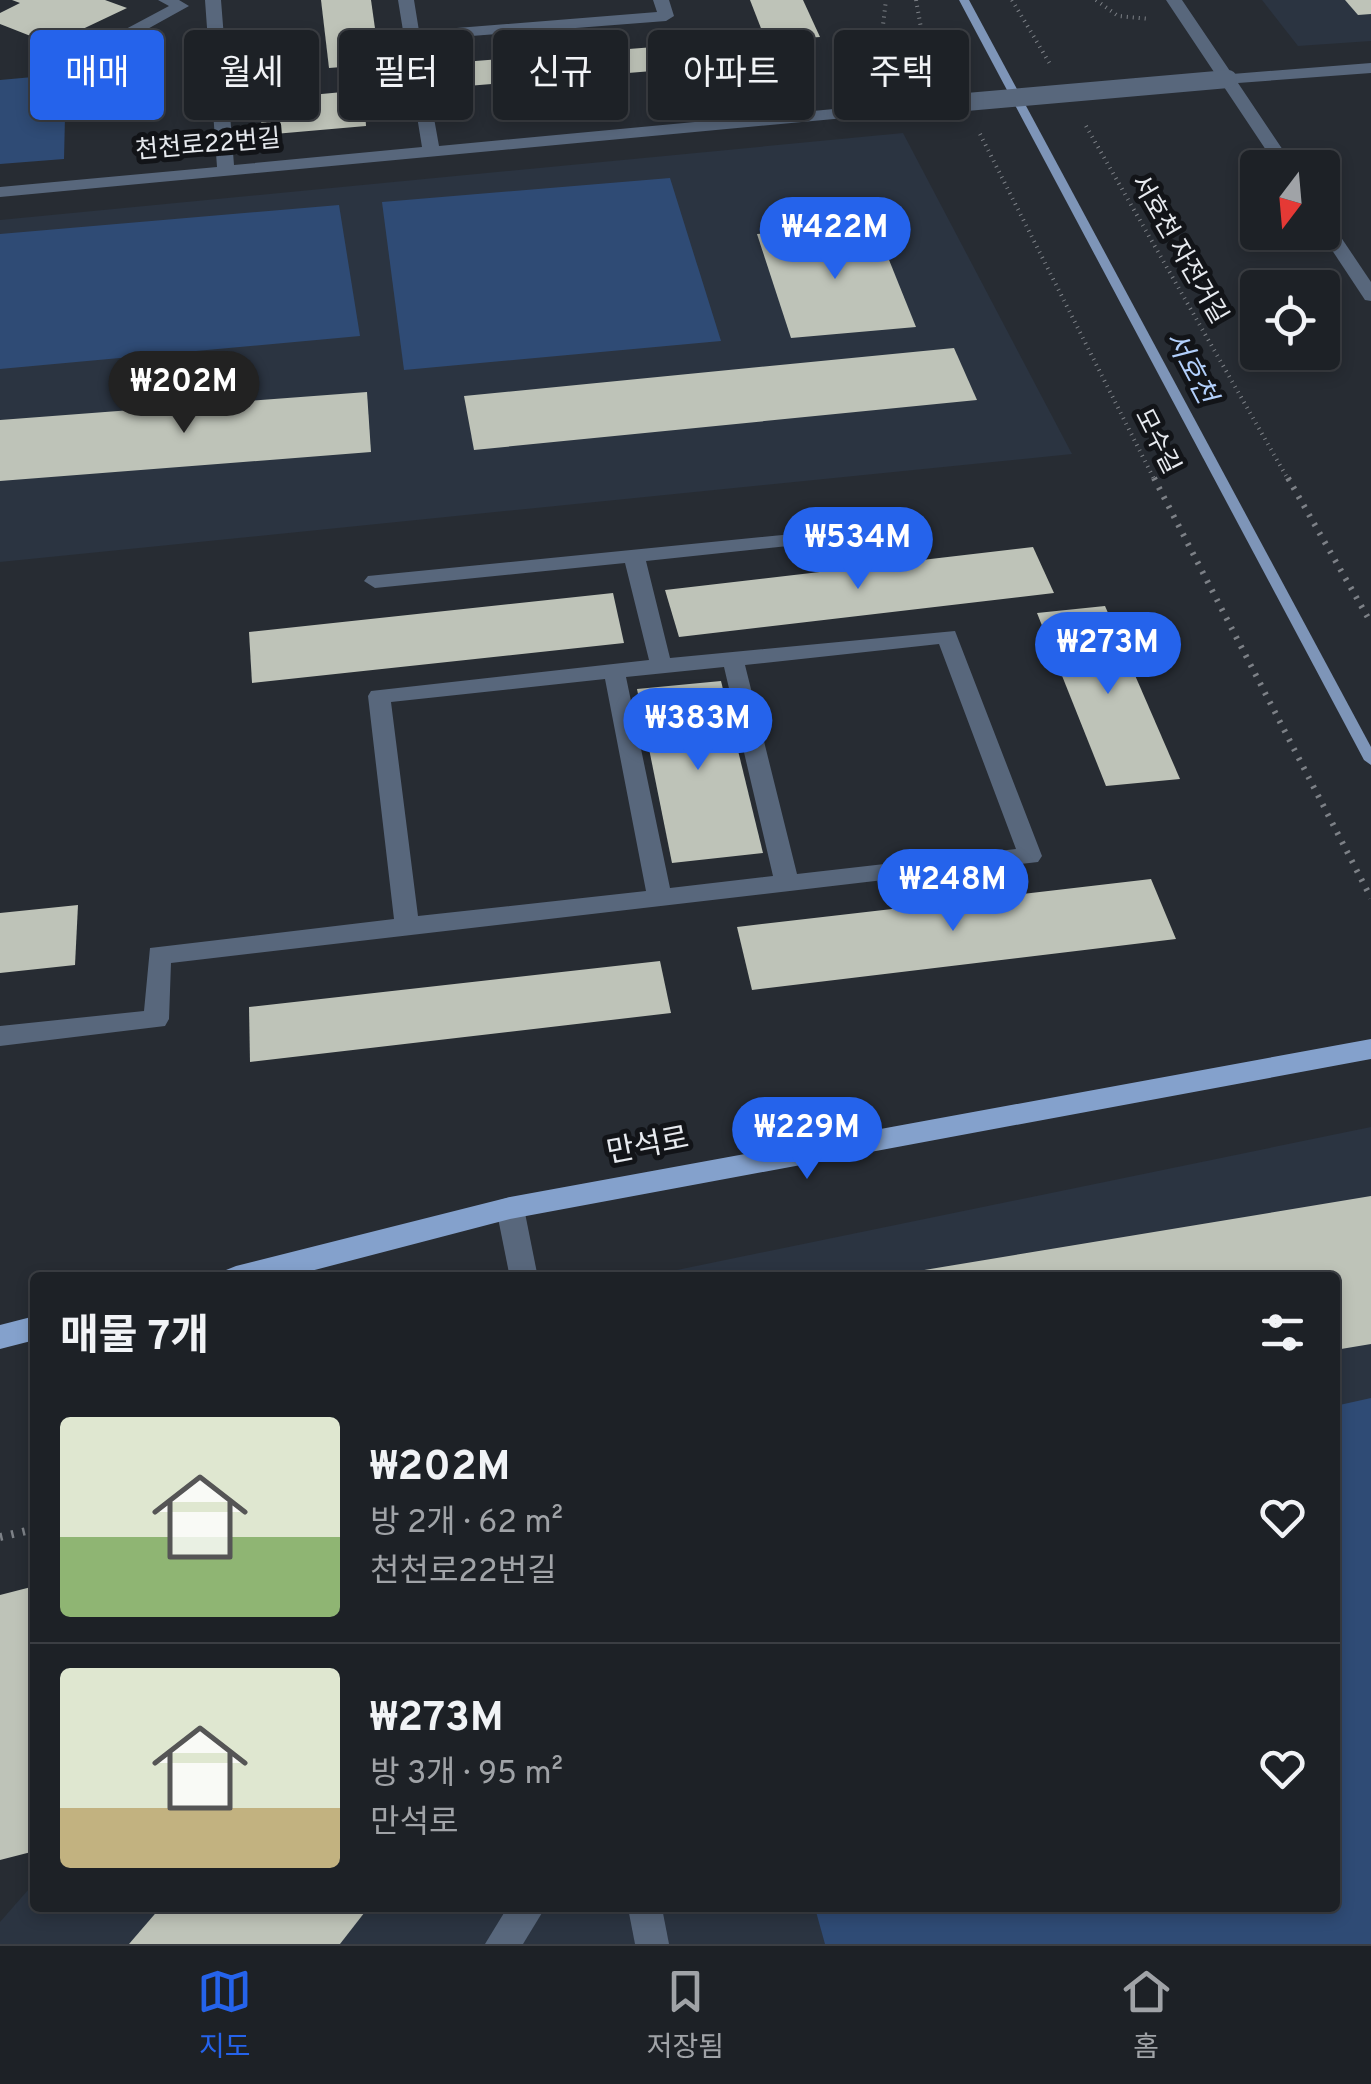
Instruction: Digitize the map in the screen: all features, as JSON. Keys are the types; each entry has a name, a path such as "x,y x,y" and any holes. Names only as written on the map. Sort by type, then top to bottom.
{"main road":[{"name":"만석로","path":"259,1272 510,1208 1371,1049"},
{"path":"0,1337 30,1329"}],"street":[{"path":"136,30 181,6 166,0"},
{"path":"213,0 226,169"},
{"path":"406,0 410,30"},
{"path":"473,31 666,16 661,0"},
{"path":"1174,0 1275,150"},
{"name":"천천로22번길","path":"969,102 1371,68"},
{"name":"천천로22번길","path":"0,192 834,115"},
{"path":"426,120 431,151"},
{"path":"1340,249 1371,296"},
{"path":"375,582 904,529"},
{"path":"634,556 661,666"},
{"path":"0,1036 156,1019 160,954 1030,856 948,636 379,696 407,926"},
{"path":"733,659 788,883"},
{"path":"614,671 660,898"},
{"path":"510,1208 523,1272"},
{"path":"502,1944 525,1912"},
{"path":"646,1912 652,1944"}],"path":[{"path":"882,30 886,0"},
{"path":"916,0 921,30"},
{"path":"1012,0 1052,67"},
{"path":"1096,0 1118,16 1190,23"},
{"name":"서호천 자전거길","path":"1081,117 1371,623"},
{"name":"모수길","path":"973,123 1273,714 1371,898"},
{"path":"0,1537 30,1530"}],"shaded area":[{"path":"1262,0 1371,0 1371,41 1298,46"},
{"path":"30,77 30,120 65,120 64,159 0,164 0,80"},
{"path":"903,133 1072,454 0,562 0,220"},
{"path":"670,178 721,341 404,370 382,202"},
{"path":"339,205 360,336 0,369 0,234"},
{"path":"1371,1127 1371,1944 0,1944 0,1922 30,1888 30,1912 1340,1912 1340,1272 667,1272"},
{"path":"1371,1398 1371,1944 825,1944 816,1912 1340,1912 1340,1405"}],"building":[{"path":"12,0 105,0 127,8 81,30 30,30 30,36 0,24 0,13 20,3"},
{"path":"321,0 371,0 375,30 339,30 339,67 329,68"},
{"path":"750,0 803,0 820,37 814,37 814,30 762,30"},
{"path":"1345,0 1371,0 1371,14 1358,15"},
{"path":"648,47 648,71 628,73 628,49"},
{"path":"493,60 493,84 473,86 473,61"},
{"path":"339,92 339,120 366,120 366,126 263,135 261,120 319,120 319,94"},
{"path":"875,225 916,327 791,338 757,234"},
{"path":"954,348 977,400 474,450 464,396"},
{"path":"367,392 371,452 0,481 0,420"},
{"path":"1033,547 1054,593 679,637 665,590"},
{"path":"613,593 624,643 252,683 249,632"},
{"path":"1105,606 1180,779 1106,786 1037,613"},
{"path":"721,681 763,853 672,863 637,689"},
{"path":"1151,879 1176,939 752,990 737,927"},
{"path":"78,905 75,965 0,973 0,913"},
{"path":"660,961 671,1013 250,1062 249,1007"},
{"path":"1371,1196 1371,1344 1340,1349 1340,1272 912,1272"},
{"path":"30,1587 30,1852 0,1860 0,1595"},
{"path":"157,1912 365,1912 340,1944 129,1944"}],"waterway":[{"name":"서호천","path":"964,0 1371,760"}]}
